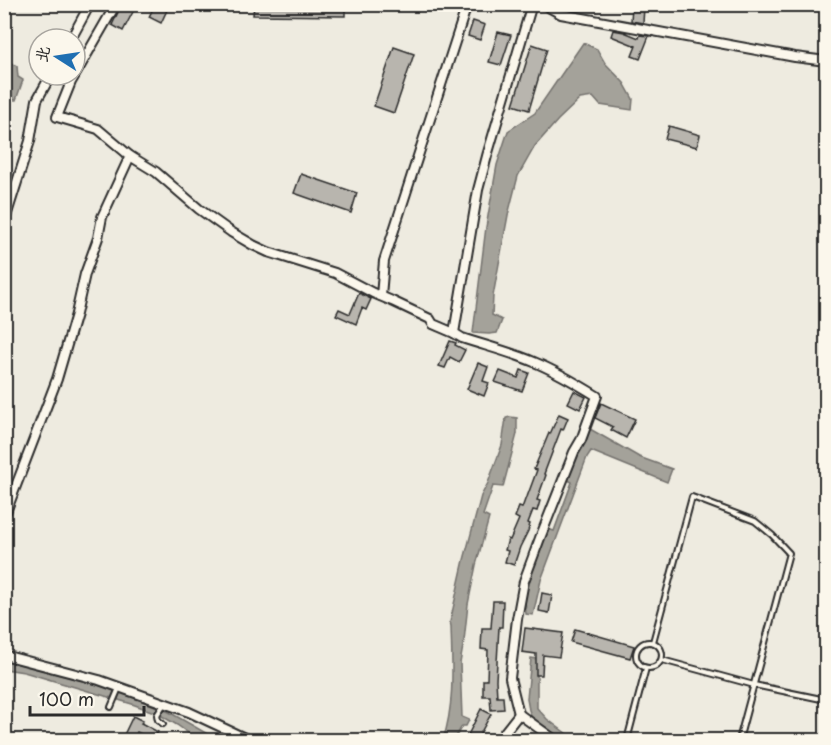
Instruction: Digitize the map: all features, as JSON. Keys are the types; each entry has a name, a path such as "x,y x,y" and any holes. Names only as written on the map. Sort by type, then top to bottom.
{"street":[{"path":"78,27 90,4"},
{"path":"116,4 71,82 57,117 98,129 130,156 156,172 207,215 253,245 335,273 430,319 446,331 536,363 563,375 597,396 524,581 517,619 510,678 519,714 555,741"},
{"path":"381,296 384,261 465,11 465,4"},
{"path":"454,333 478,190 532,4"},
{"path":"543,4 561,14 826,61"},
{"path":"4,223 30,141 37,100 44,87"},
{"path":"4,517 57,379 102,218 130,156"},
{"path":"4,655 99,680 163,705 189,712 249,741"},
{"path":"500,741 519,714"}],"lane":[{"path":"653,642 692,497 755,521 772,534 789,553 739,741"},
{"path":"653,642 661,649 662,660 656,667 646,668 638,662 636,652 643,643 653,642"},
{"path":"662,660 754,686 826,700"},
{"path":"627,741 646,668"},
{"path":"111,706 119,688"},
{"path":"163,705 157,715 158,720 163,724"}],"shaded area":[{"path":"583,43 597,49 605,63 624,83 633,99 632,110 600,105 593,97 580,99 535,146 518,176 508,215 493,296 492,315 502,320 497,333 473,333 486,227 497,165 508,131 535,113"},
{"path":"5,60 17,66 18,77 23,80 16,100 5,100"},
{"path":"506,418 517,418 517,434 503,487 493,486 483,515 489,518 468,604 460,663 462,717 469,720 466,726 462,726 454,740 443,740 451,698 450,622 481,496 502,445"},
{"path":"590,429 639,457 672,469 667,482 591,451 541,580 533,615 526,614 525,599 529,578 548,529 554,531 572,482 568,480 574,462"},
{"path":"531,658 537,659 537,708 547,719 575,740 560,740 532,718 527,699"},
{"path":"4,660 99,685 133,697 169,712 218,740 198,740 157,713 132,704 24,672 5,669"}],"building":[{"path":"122,4 137,4 123,31 112,25"},
{"path":"155,4 167,10 161,23 149,17"},
{"path":"254,4 345,4 345,16 253,15"},
{"path":"632,6 644,7 643,23 631,21"},
{"path":"473,21 485,25 480,40 468,36"},
{"path":"613,30 639,38 640,35 649,36 640,59 632,56 636,46 611,36"},
{"path":"498,32 511,35 501,65 489,62"},
{"path":"532,44 547,49 529,110 513,105"},
{"path":"394,47 414,54 394,113 374,106"},
{"path":"669,126 700,135 697,147 665,139"},
{"path":"301,174 357,193 351,213 294,193"},
{"path":"359,293 371,299 366,310 362,308 356,324 336,315 339,309 350,314"},
{"path":"450,341 465,350 459,362 450,357 445,368 439,366"},
{"path":"478,363 488,367 483,381 489,383 484,396 467,389"},
{"path":"521,370 529,373 522,391 495,382 500,371 518,378"},
{"path":"574,391 586,397 580,409 568,403"},
{"path":"601,403 635,419 626,438 611,430 613,427 595,418"},
{"path":"559,414 568,418 563,430 561,429 544,474 546,475 537,500 540,501 537,511 533,510 528,523 530,524 528,531 514,565 505,562 508,539 510,540 519,519 515,517 527,497 537,470 534,469"},
{"path":"542,593 552,595 549,613 539,611"},
{"path":"493,601 503,601 496,680 497,697 503,697 504,709 491,710 490,696 483,696 483,680 487,680 488,650 481,649 482,628 491,628"},
{"path":"525,628 563,633 559,657 543,655 542,675 536,675 536,654 522,652"},
{"path":"575,629 634,646 630,658 571,642"},
{"path":"481,709 491,714 476,741 465,741"},
{"path":"133,716 158,732 156,735 165,741 148,741 150,738 137,732 133,741 121,741"}]}
